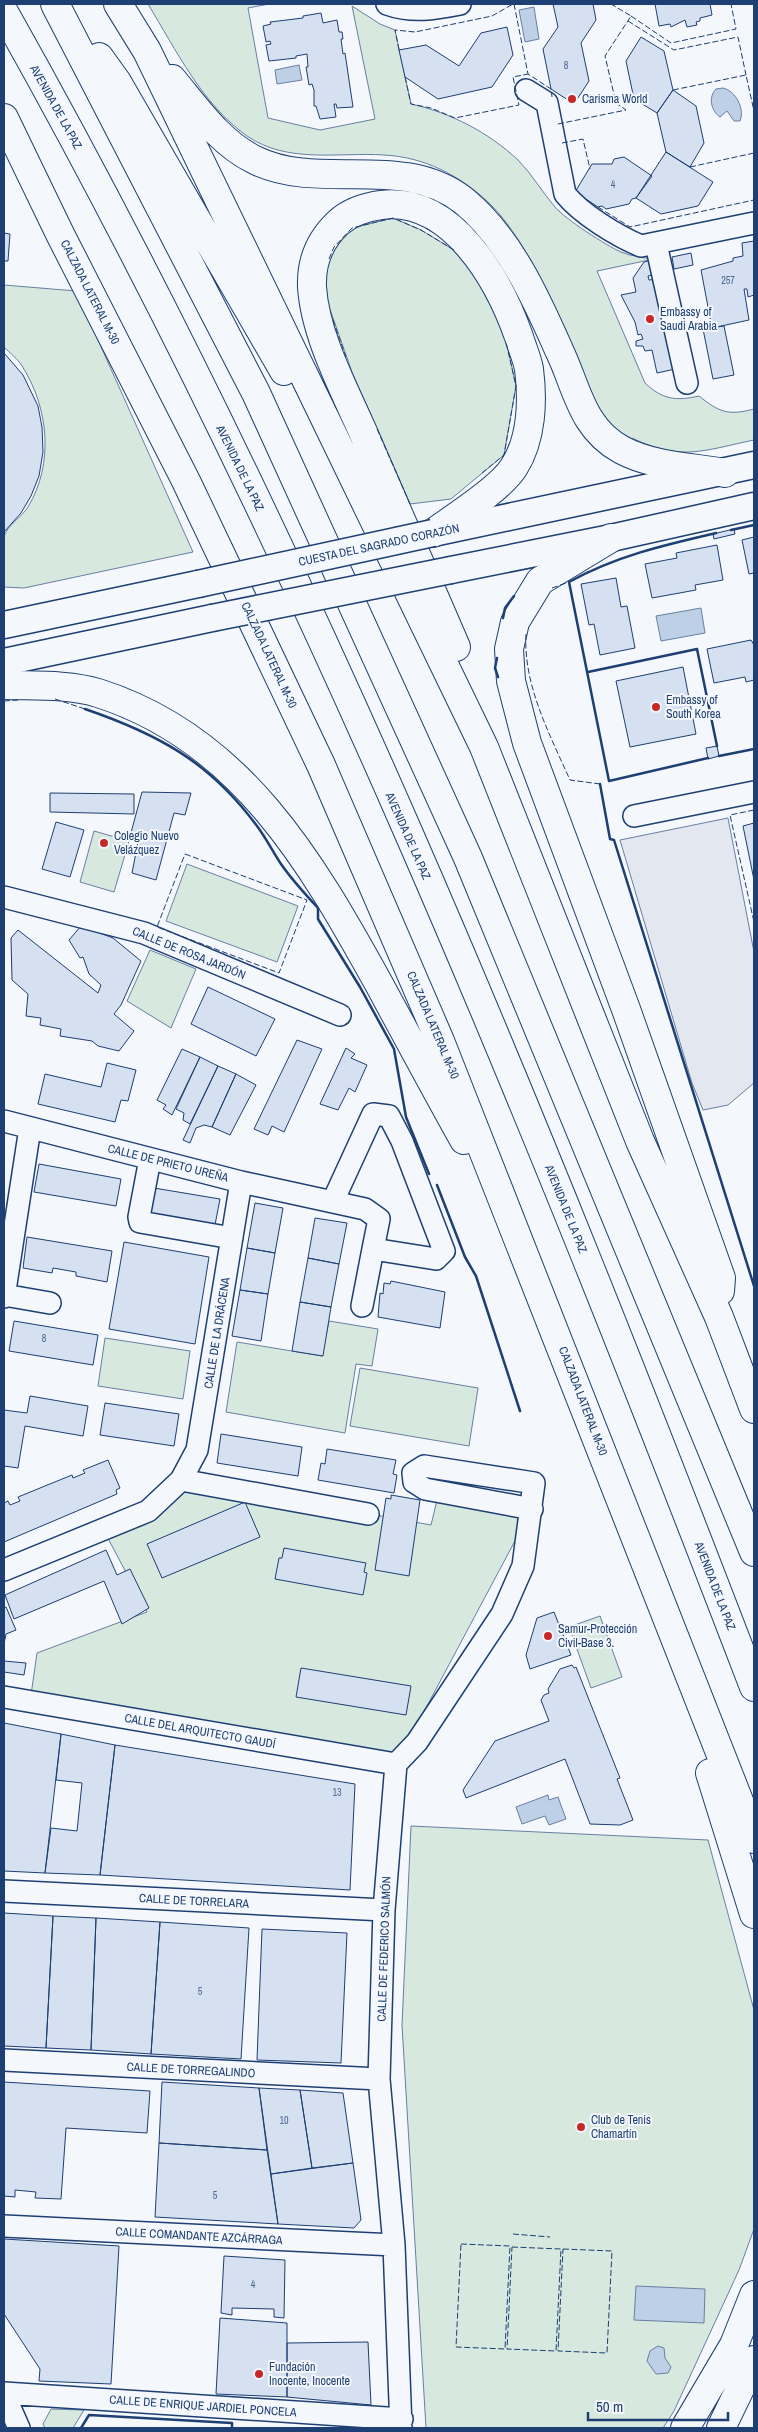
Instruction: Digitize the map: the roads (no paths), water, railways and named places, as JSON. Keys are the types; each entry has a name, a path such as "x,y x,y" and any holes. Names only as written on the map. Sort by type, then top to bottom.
{"highway":[{"path":"55,4 256,393 460,840 754,1552"},
{"path":"63,4 117,82 397,565"},
{"path":"118,4 147,50 484,748 640,1141 719,1317 754,1408"},
{"name":"AVENIDA DE LA PAZ","path":"4,12 127,236 285,559 426,874 520,1096 654,1426 754,1687"},
{"path":"147,50 230,146 257,161 287,170 406,176 438,186 464,201 494,232 521,273 560,351 586,418 621,449 643,459 724,473"},
{"path":"4,118 60,234"},
{"path":"4,140 60,234"},
{"path":"433,533 486,495 514,467 530,416 529,366 512,318 480,258 448,226 431,214 414,206 394,203 374,206 346,215 328,233 318,250 313,271 315,303 324,339 344,388 469,677 484,748"},
{"name":"CALZADA LATERAL M-30","path":"60,234 186,481 321,764 440,1041 754,1839"},
{"path":"611,538 540,581 515,622 509,649 511,680 527,743 721,1278 719,1317"},
{"path":"4,685 60,686 96,693 130,705 192,739 241,780 301,854 333,900 523,1250"},
{"path":"690,1674 701,1744 754,1914"},
{"path":"685,2428 734,2345 754,2295"},
{"path":"721,2428 754,2360"}],"main road":[{"name":"CUESTA DEL SAGRADO CORAZÓN","path":"4,625 724,473 754,465"},
{"path":"4,662 611,538 754,506"}],"street":[{"path":"387,4 399,8 426,10 460,4"},
{"path":"526,90 547,103 565,194 573,204 629,241 642,246 656,244 754,223"},
{"path":"656,244 687,383"},
{"path":"634,816 754,792"},
{"name":"CALLE DE ROSA JARDÓN","path":"4,897 144,932 340,1015"},
{"path":"333,1201 373,1114 389,1116 402,1141 444,1251 436,1260 373,1249"},
{"name":"CALLE DE PRIETO UREÑA","path":"4,1121 241,1182 366,1209 379,1218 362,1306"},
{"path":"30,1128 4,1296 50,1304"},
{"path":"150,1159 139,1217 140,1222 232,1238"},
{"name":"CALLE DE LA DRÁCENA","path":"4,1570 148,1511 181,1480 197,1450 241,1182"},
{"path":"396,1764 417,1742 502,1614 523,1566 532,1509 534,1483 424,1466 413,1473 414,1482 425,1489 532,1509"},
{"path":"181,1480 368,1514"},
{"name":"CALLE DEL ARQUITECTO GAUDÍ","path":"4,1697 396,1764"},
{"name":"CALLE DE FEDERICO SALMÓN","path":"396,1764 384,1910 379,2080 394,2245 402,2424"},
{"name":"CALLE DE TORRELARA","path":"4,1891 384,1910"},
{"name":"CALLE DE TORREGALINDO","path":"4,2060 379,2080"},
{"name":"CALLE COMANDANTE AZCÁRRAGA","path":"4,2226 394,2245"},
{"path":"4,2394 19,2428"},
{"name":"CALLE DE ENRIQUE JARDIEL PONCELA","path":"4,2394 402,2424"}],"water":[{"path":"534,7 539,39 525,42 519,10"},
{"path":"299,65 302,80 277,84 275,70"},
{"path":"723,88 732,93 738,101 741,111 740,121 734,121 727,111 720,117 714,111 711,100 712,96 716,89"},
{"path":"701,608 705,633 661,641 656,616"},
{"path":"548,1795 549,1800 558,1797 566,1819 549,1825 545,1816 522,1824 516,1807"},
{"path":"636,2286 705,2289 704,2323 634,2320"},
{"path":"658,2346 664,2348 665,2358 671,2367 668,2373 656,2374 647,2361 650,2351"}],"place":[{"name":"Carisma World","path":"572,99"},
{"name":"Embassy of Saudi Arabia","path":"650,319"},
{"name":"Embassy of South Korea","path":"656,707"},
{"name":"Colegio Nuevo Velázquez","path":"104,843"},
{"name":"Samur-Protección Civil-Base 3.","path":"548,1636"},
{"name":"Club de Tenis Chamartín","path":"581,2127"},
{"name":"Fundación Inocente, Inocente","path":"259,2374"}]}
